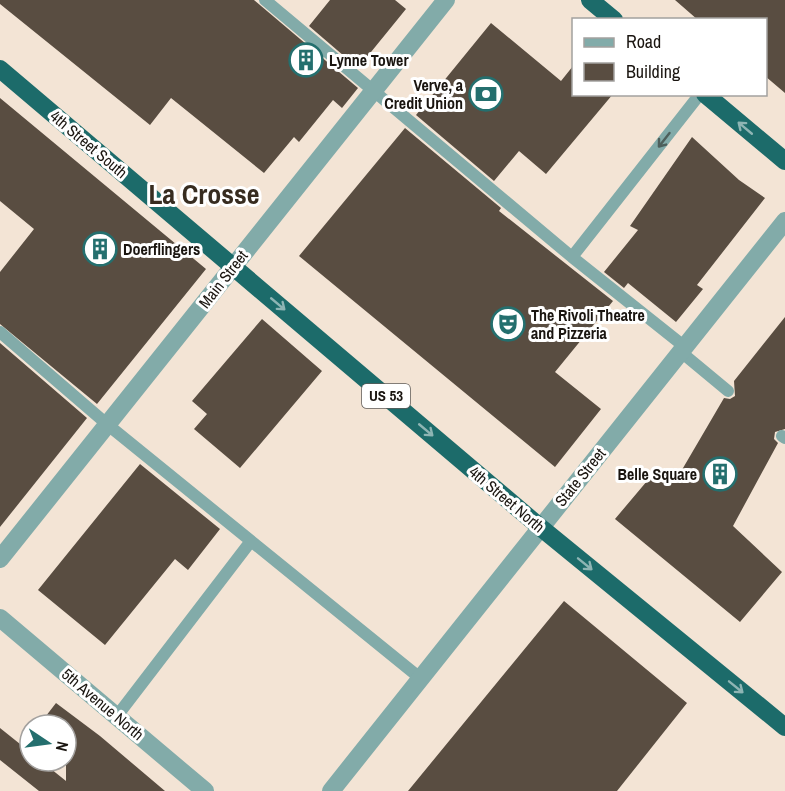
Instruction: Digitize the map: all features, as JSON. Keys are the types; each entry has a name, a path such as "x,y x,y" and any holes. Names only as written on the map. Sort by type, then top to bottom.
{"highway":[{"path":"590,0 612,18"},
{"name":"4th Street South","path":"0,69 233,266"},
{"path":"705,96 785,161"},
{"name":"4th Street North","path":"233,266 540,527 785,728"}],"street":[{"name":"Main Street","path":"0,559 446,0"},
{"name":"State Street","path":"331,791 785,221"},
{"name":"5th Avenue North","path":"0,618 205,791"}],"lane":[{"path":"265,0 683,350 728,391"},
{"path":"572,257 701,96"},
{"path":"0,332 108,425 420,678"},
{"path":"117,716 251,541"}],"building":[{"path":"0,0 254,0 358,88 342,108 333,100 299,142 294,137 264,173 171,98 150,125 0,4"},
{"path":"330,0 395,0 406,9 358,68 309,26"},
{"path":"675,0 785,0 785,93 767,78 767,18 696,18"},
{"name":"Verve, a Credit Union","path":"491,23 561,81 572,67 572,96 611,96 546,174 519,151 494,181 416,115"},
{"name":"Doerflingers","path":"0,98 206,269 97,404 0,324 0,272 34,229 0,201"},
{"path":"405,128 501,208 499,211 613,301 555,372 601,409 555,467 299,256"},
{"path":"692,137 739,180 765,198 697,285 703,289 676,322 628,283 624,288 604,272 638,230 630,226"},
{"name":"Belle Square","path":"785,317 785,429 775,432 774,439 778,443 733,526 782,572 740,622 615,519 658,468 676,480 724,398 730,399 735,396 734,381"},
{"path":"262,319 322,371 240,468 194,429 207,414 192,401"},
{"path":"0,343 87,418 0,527"},
{"path":"140,464 220,529 188,570 175,559 105,645 38,590"},
{"path":"564,601 687,703 617,791 408,791"},
{"path":"56,703 69,713 48,713"},
{"path":"78,720 165,791 39,791 0,760 0,728 18,742 18,773 56,773 66,781 66,773 78,773"}],"place":[{"name":"Lynne Tower","path":"306,60"},
{"name":"Verve, a Credit Union","path":"486,94"},
{"name":"Doerflingers","path":"100,249"},
{"name":"The Rivoli Theatre and Pizzeria","path":"508,324"},
{"name":"Belle Square","path":"720,474"}],"district":[{"name":"La Crosse","path":"204,194"}]}
